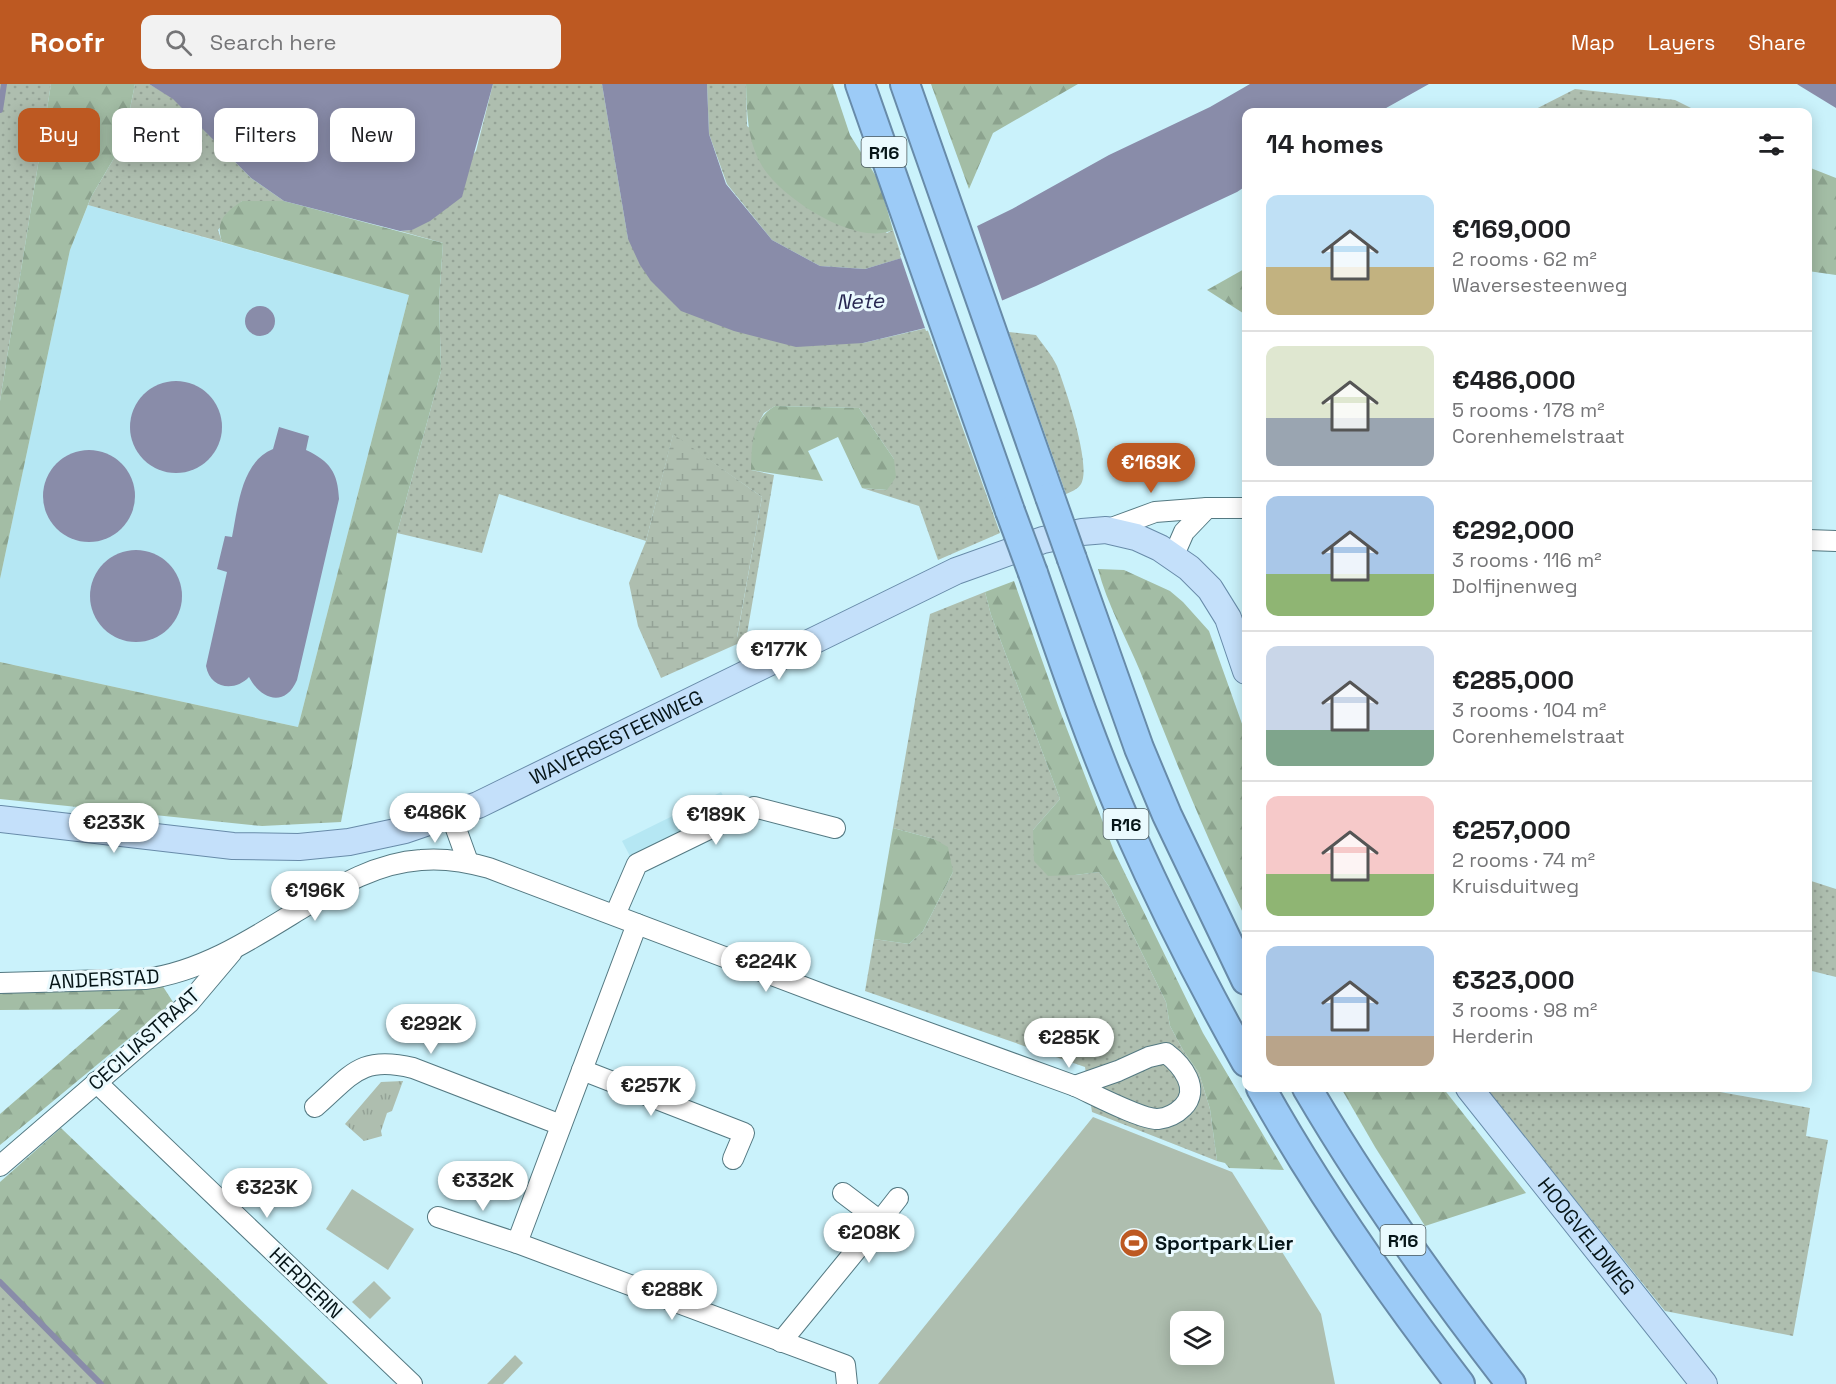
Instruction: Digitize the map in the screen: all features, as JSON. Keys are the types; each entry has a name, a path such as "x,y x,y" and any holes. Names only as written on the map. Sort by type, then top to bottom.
{"highway":[{"name":"R16","path":"860,84 1077,701 1129,829 1172,923 1242,1054"},
{"name":"R16","path":"905,84 1131,727 1167,814 1242,972"},
{"name":"R16","path":"1263,1092 1304,1163 1352,1238 1400,1306 1460,1384"},
{"name":"R16","path":"1309,1092 1386,1215 1432,1281 1511,1384"}],"main road":[{"path":"1106,530 1136,537 1189,568 1210,589 1228,618 1242,659"},
{"name":"WAVERSESTEENWEG","path":"0,819 233,846 299,847 349,842 405,830 478,805 956,571 1043,540 1106,530"},
{"name":"HOOGVELDWEG","path":"1472,1092 1704,1384"}],"street":[{"path":"1173,557 1184,532 1207,508"},
{"name":"WAVERSESTEENWEG","path":"1106,530 1155,512 1242,508"},
{"path":"1812,540 1836,541"},
{"path":"615,915 637,864 754,807 835,828"},
{"path":"451,815 468,862"},
{"name":"CECILIASTRAAT","path":"0,1166 189,1003 238,946 356,877 378,869 421,860 468,862 489,868 1076,1086 1131,1112 1157,1119 1176,1114 1189,1101 1190,1086 1186,1072 1166,1053 1149,1057 1076,1086"},
{"path":"517,1243 637,924"},
{"name":"ANDERSTAD","path":"0,983 168,976 187,970 238,946"},
{"path":"315,1107 361,1068 377,1063 393,1063 413,1068 561,1125"},
{"path":"582,1070 744,1133 733,1159"},
{"name":"HERDERIN","path":"96,1082 412,1384"},
{"path":"843,1193 880,1221"},
{"path":"781,1342 898,1198"},
{"path":"438,1217 517,1243 844,1365 847,1384"}],"shaded area":[{"path":"88,205 409,295 298,727 0,662 0,579 70,250"},
{"path":"721,792 731,810 631,858 622,841"}],"green space":[{"path":"0,84 51,84 47,108 18,108 18,162 38,162 0,401"},
{"path":"51,84 135,84 130,108 112,108 112,162 91,197 70,250 0,579 0,401 38,162 100,162 100,108 47,108"},
{"path":"135,84 149,84 173,98 183,108 130,108"},
{"path":"493,84 602,84 628,239 863,343 927,328 1000,533 938,560 919,506 862,488 886,490 894,459 859,408 775,406 764,413 759,422 751,470 774,475 746,640 737,638 762,497 673,435 646,541 499,494 482,553 397,533 441,371 439,300 443,243 400,231 412,230 476,151"},
{"path":"707,84 746,84 747,126 887,233 893,230 902,258 865,269 820,266 772,240 727,184 709,134"},
{"path":"746,84 833,84 850,135 879,181 893,230 877,233 859,232 820,216 784,191 770,177 756,155 749,125"},
{"path":"931,84 1078,84 993,133 969,189"},
{"path":"1575,89 1675,100 1691,108 1538,108"},
{"path":"202,128 214,140 214,162 235,162 251,178 284,201 242,201 218,230 222,242 88,205 112,162 202,162"},
{"path":"1812,169 1836,178 1836,275 1812,272"},
{"path":"242,201 284,201 443,243 439,300 441,371 397,533 341,822 262,826 0,799 0,662 298,727 409,295 222,242 220,228 223,218"},
{"path":"1242,270 1242,312 1207,290"},
{"path":"1009,332 1036,335 1053,358 1061,376 1076,426 1083,461 1081,484 1066,494"},
{"path":"775,406 859,408 894,459 896,477 887,490 862,488 838,437 808,451 823,481 751,470 754,434 757,426 761,418"},
{"path":"673,434 762,497 737,637 746,640 661,678 638,626 629,583 646,541"},
{"path":"1098,569 1124,570 1170,591 1209,631 1242,724 1242,911 1190,796"},
{"path":"1014,581 1060,711 1114,851 1203,1033 1284,1170 1229,1168 1225,1163 1217,1161 1210,1109 1199,1073 1170,1026 1166,1002 1110,888 1099,872 1048,876 1034,861 1033,830 1060,799 991,615 985,592"},
{"path":"985,592 991,615 1060,799 1033,830 1075,875 1099,872 1110,888 1166,1002 1170,1026 1199,1073 1210,1109 1217,1161 1092,1112 1085,1067 865,991 874,939 909,944 923,931 953,872 934,839 893,828 930,614"},
{"path":"893,828 934,839 948,847 953,872 923,931 909,944 874,939"},
{"path":"1812,881 1836,889 1836,977 1812,971"},
{"path":"162,985 173,1002 0,1145 0,1114 121,1009 0,1010 0,989"},
{"path":"403,1081 392,1111 387,1113 381,1131 382,1136 364,1141 345,1124 381,1082"},
{"path":"1343,1092 1446,1092 1526,1193 1425,1226"},
{"path":"1488,1092 1720,1092 1810,1108 1806,1136 1828,1140 1793,1336 1665,1311"},
{"name":"Sportpark Lier","path":"1093,1117 1232,1172 1321,1314 1335,1384 878,1384"},
{"path":"61,1128 328,1384 101,1384 0,1282 0,1182"},
{"path":"352,1189 414,1229 388,1270 326,1229"},
{"path":"374,1281 391,1298 370,1319 352,1302"},
{"path":"0,1282 101,1384 0,1384"},
{"path":"515,1355 523,1363 503,1384 487,1384"}],"water":[{"path":"149,84 493,84 462,197 430,221 412,230 400,231 284,201 251,178 235,162 318,162 318,108 214,108 214,141 202,128 202,108 182,108 173,99"},
{"name":"Nete","path":"602,84 707,84 709,134 726,184 772,240 820,266 865,269 928,250 1012,209 1109,155 1210,107 1250,84 1429,84 1386,108 1242,108 1242,189 1237,192 1036,286 954,321 863,343 796,347 734,331 681,311 651,281 640,265 628,239"},
{"path":"1797,84 1836,84 1836,108 1800,86"},
{"path":"260,306 271,310 275,321 271,332 260,336 249,332 245,321 249,310"},
{"path":"167,381 185,381 202,388 215,401 222,418 222,436 215,453 202,466 185,473 167,473 150,466 137,453 130,436 130,418 137,401 150,388"},
{"path":"279,427 309,436 306,450 327,463 337,482 339,499 297,680 286,695 273,698 260,691 249,677 237,685 218,684 208,674 206,666 227,572 217,569 225,536 232,537 239,499 248,475 262,455 273,449"},
{"path":"80,450 98,450 115,457 128,470 135,487 135,505 128,522 115,535 98,542 80,542 63,535 50,522 43,505 43,487 50,470 63,457"},
{"path":"136,550 154,553 169,563 179,578 182,596 179,614 169,629 154,639 136,642 118,639 103,629 93,614 90,596 93,578 103,563 118,553"}],"pier":[{"path":"976,223 1003,303 955,324 926,331 900,255 927,247"}],"waterway":[{"path":"0,110 4,84"},
{"path":"0,1282 101,1384"}],"place":[{"name":"Sportpark Lier","path":"1134,1243"}]}
